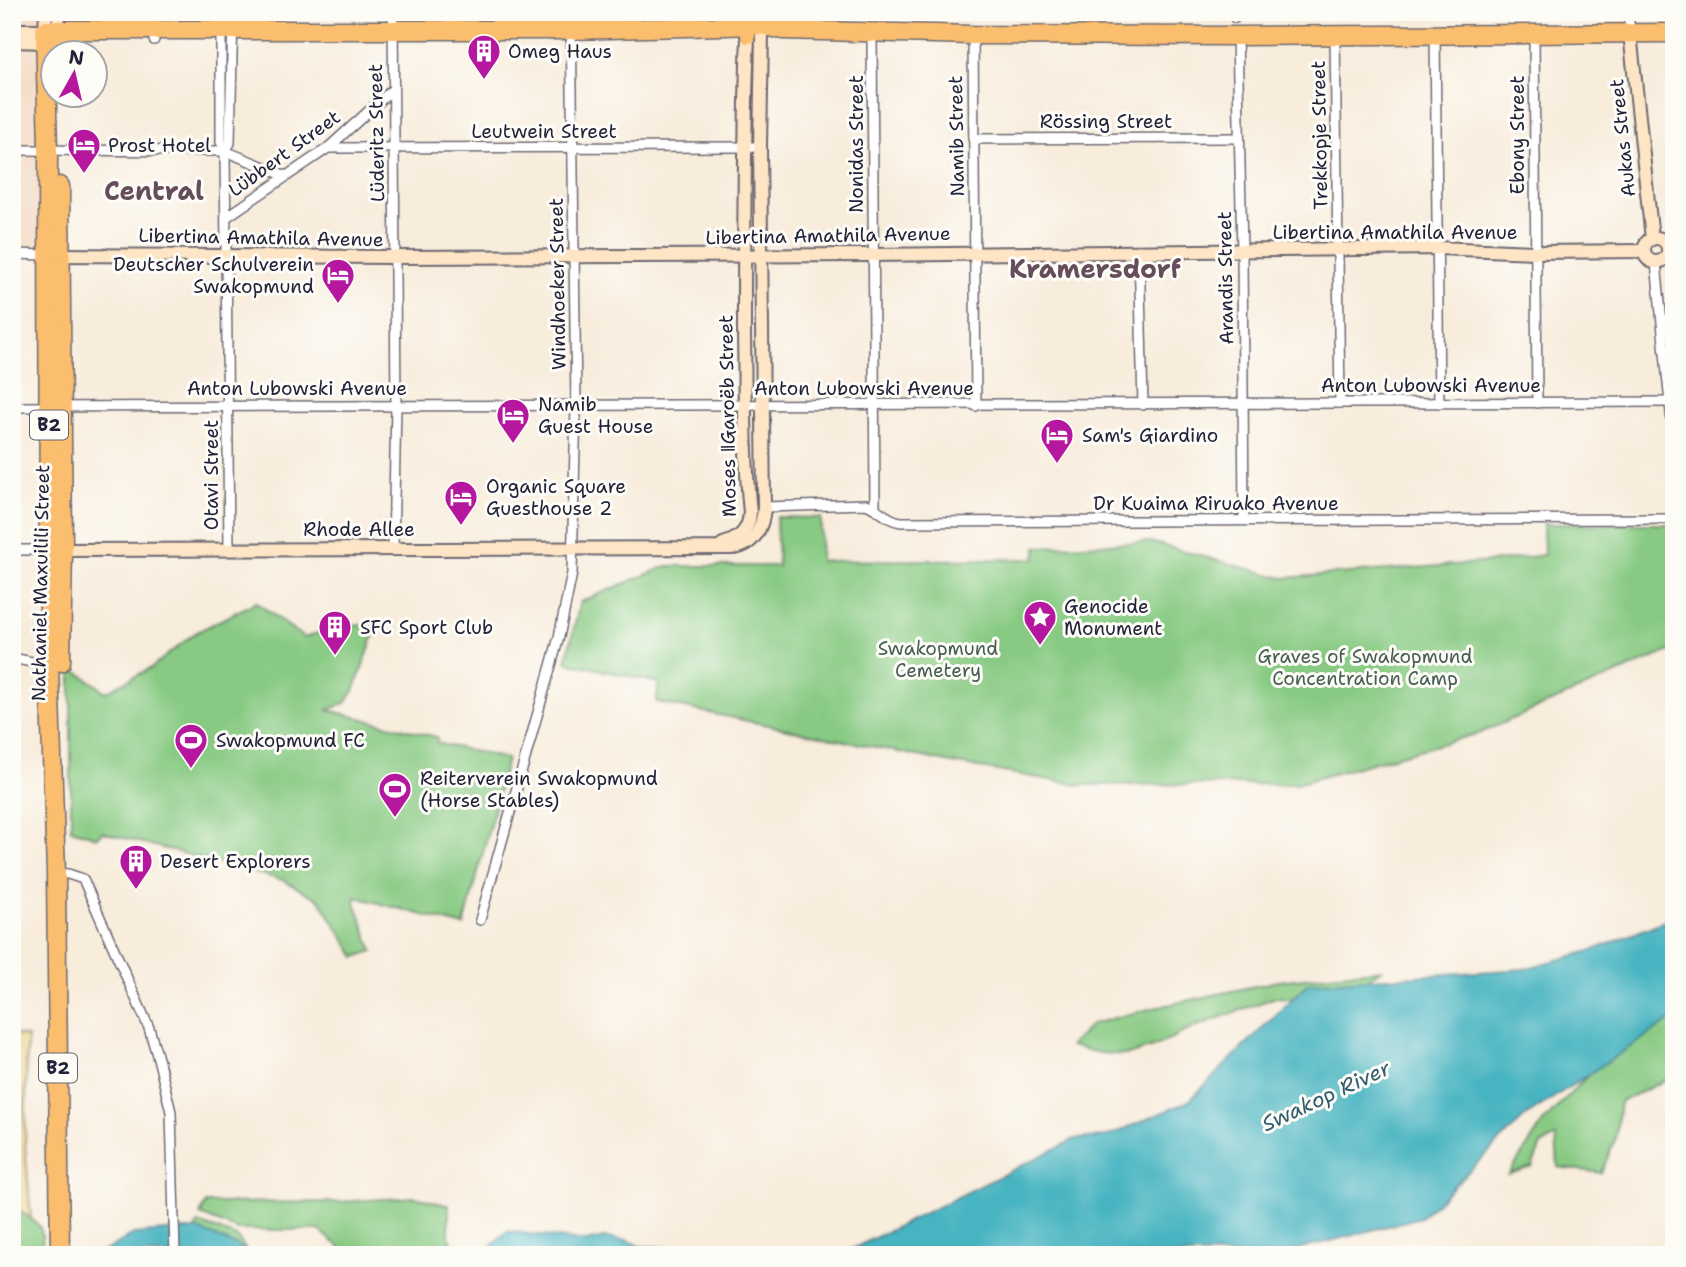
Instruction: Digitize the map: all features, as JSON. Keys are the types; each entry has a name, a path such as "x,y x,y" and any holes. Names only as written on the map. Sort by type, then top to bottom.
{"highway":[{"path":"53,31 227,27 393,35 498,27 757,23 788,30 973,35 1674,33"},
{"name":"Nathaniel Maxuilili Street","path":"53,31 55,820 60,1255"},
{"name":"Nathaniel Maxuilili Street","path":"54,150 58,108"}],"street":[{"name":"Lüderitz Street","path":"393,12 396,406 393,548"},
{"path":"1628,12 1630,33"},
{"name":"Moses ǁGaroëb Street","path":"705,547 737,538 745,532 749,523 745,406 744,147 757,23"},
{"name":"Moses ǁGaroëb Street","path":"705,547 737,547 751,541 759,531 764,507 757,23"},
{"name":"Windhoeker Street","path":"480,920 559,637 575,548 575,255 571,26"},
{"name":"Otavi Street","path":"227,27 230,144 225,151 228,216 229,548"},
{"path":"12,30 53,31"},
{"path":"12,41 53,31"},
{"name":"Nonidas Street","path":"872,32 875,508"},
{"name":"Aukas Street","path":"1630,33 1652,239"},
{"path":"1435,34 1439,403"},
{"name":"Namib Street","path":"973,35 976,406"},
{"name":"Trekkopje Street","path":"1335,35 1340,403"},
{"name":"Ebony Street","path":"1534,35 1538,403"},
{"name":"Arandis Street","path":"1237,36 1244,520"},
{"name":"Lübbert Street","path":"228,216 328,148 392,90"},
{"name":"Rössing Street","path":"973,139 1240,138"},
{"name":"Leutwein Street","path":"328,148 395,150 760,147"},
{"path":"12,149 225,151 286,176"},
{"path":"1652,239 1662,239 1671,249 1666,257 1656,263 1648,260 1644,245 1652,239"},
{"name":"Libertina Amathila Avenue","path":"12,254 395,257 873,255 1437,248 1535,252 1644,251"},
{"path":"1139,250 1143,405"},
{"path":"1656,263 1674,443"},
{"name":"Anton Lubowski Avenue","path":"12,407 1671,402"},
{"name":"Dr Kuaima Riruako Avenue","path":"764,507 860,504 875,508 889,520 901,522 1674,519"},
{"name":"Rhode Allee","path":"12,550 705,547"},
{"path":"12,658 55,666"},
{"path":"56,873 83,879 149,1028 171,1112 175,1255"}],"shaded area":[{"path":"12,12 41,12 41,25 12,25"},
{"path":"67,12 149,12 149,24 67,23"},
{"path":"12,44 38,45 38,108 43,108 44,252 12,251"}],"green space":[{"path":"776,517 821,518 820,561 1035,559 1037,547 1150,542 1283,578 1492,562 1544,555 1543,524 1671,524 1674,543 1674,649 1480,733 1296,784 1079,785 952,763 656,702 659,683 566,662 580,602 667,566 778,566"},
{"name":"Swakopmund FC","path":"256,602 304,638 332,628 371,624 376,629 354,691 345,703 328,710 437,737 437,743 507,759 464,926 356,897 355,902 373,951 356,957 320,900 283,880 102,832 97,837 71,829 71,667 106,692 151,668 195,633"},
{"path":"1383,969 1349,989 1319,1000 1276,997 1128,1055 1100,1053 1070,1046 1092,1024 1149,1009 1278,981"},
{"path":"1674,1016 1674,1076 1620,1102 1615,1140 1601,1173 1558,1167 1556,1137 1541,1145 1532,1167 1509,1174 1545,1120 1616,1046"},
{"path":"415,1197 449,1205 449,1236 457,1255 350,1255 319,1230 238,1230 200,1215 206,1203 338,1202"},
{"path":"20,1212 38,1224 43,1239 42,1255 12,1255 12,1213"},
{"path":"199,1223 237,1237 250,1255 187,1241"},
{"path":"522,1251 528,1255 457,1255"}],"sand":[{"path":"12,1034 27,1037 25,1143 31,1218 20,1212 12,1213"}],"water":[{"name":"Swakop River","path":"1674,917 1674,1018 1527,1115 1421,1217 1278,1255 840,1255 1075,1139 1106,1137 1189,1101 1308,983 1524,969 1594,950"},
{"path":"199,1230 259,1255 93,1255 134,1234"},
{"path":"507,1231 586,1242 605,1238 630,1241 639,1246 665,1247 676,1253 702,1255 482,1255"}],"place":[{"name":"Omeg Haus","path":"484,81"},
{"name":"Prost Hotel","path":"84,175"},
{"name":"Deutscher Schulverein Swakopmund","path":"338,305"},
{"name":"Namib Guest House","path":"513,445"},
{"name":"Sam's Giardino","path":"1057,465"},
{"name":"Organic Square Guesthouse 2","path":"461,527"},
{"name":"Genocide Monument","path":"1040,647"},
{"name":"SFC Sport Club","path":"335,657"},
{"name":"Swakopmund FC","path":"191,770"},
{"name":"Reiterverein Swakopmund (Horse Stables)","path":"395,819"},
{"name":"Desert Explorers","path":"136,891"}],"district":[{"name":"Central","path":"154,191"},
{"name":"Kramersdorf","path":"1095,269"}],"park label":[{"name":"Swakopmund Cemetery","path":"938,659"},
{"name":"Graves of Swakopmund Concentration Camp","path":"1365,667"}]}
